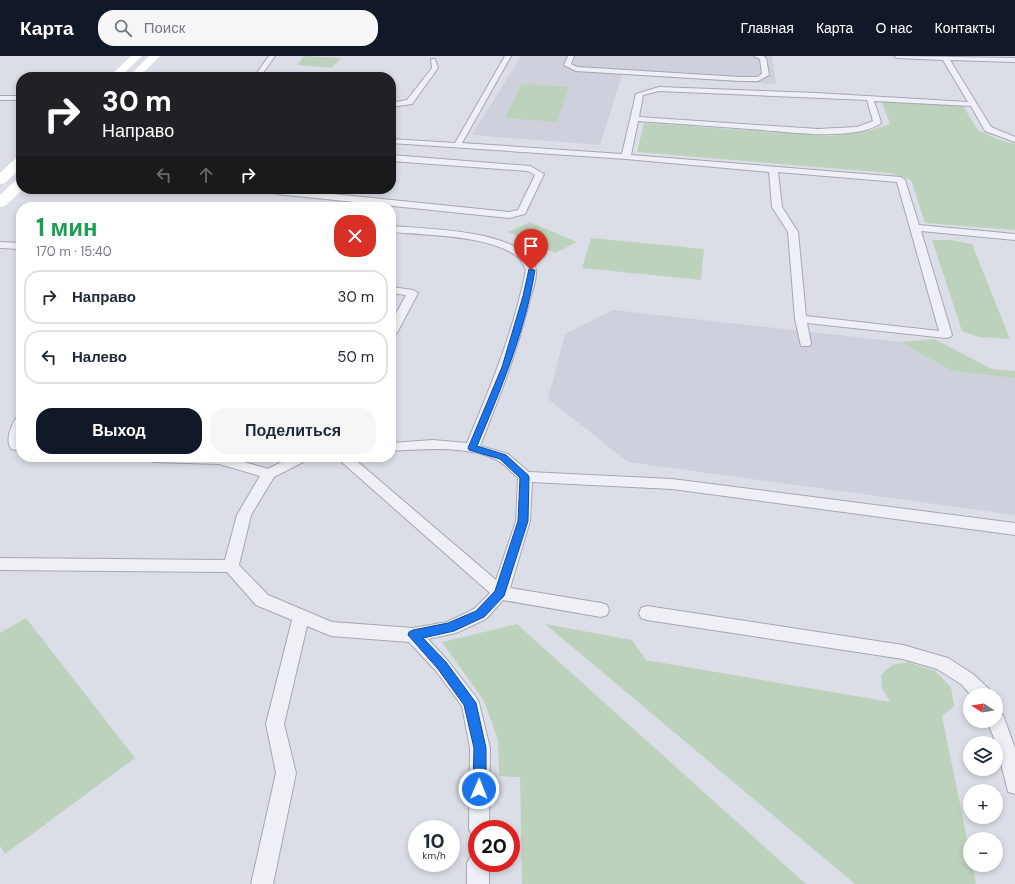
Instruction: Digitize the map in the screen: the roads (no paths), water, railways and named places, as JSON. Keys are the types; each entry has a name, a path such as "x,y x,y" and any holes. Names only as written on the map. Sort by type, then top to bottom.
{"main road":[{"path":"119,72 137,56"},
{"path":"138,72 155,56"},
{"path":"0,180 16,166"},
{"path":"0,203 16,188"}],"lane":[{"path":"261,72 272,56"},
{"path":"457,146 508,56"},
{"path":"571,56 567,65 576,69 758,79 766,75 763,58 757,56"},
{"path":"897,56 991,57 1015,60"},
{"path":"945,57 988,129 1015,140"},
{"path":"396,104 409,102 435,68 433,60"},
{"path":"626,157 636,119 640,94 659,89 972,104"},
{"path":"0,98 16,98"},
{"path":"636,119 818,131 844,130 862,128 873,125 877,122 870,98"},
{"path":"396,142 626,157 901,180 946,335 801,319"},
{"path":"407,160 417,144"},
{"path":"396,159 530,169 540,174 522,212 509,215 396,203"},
{"path":"773,169 777,207 793,232 801,319 805,344"},
{"path":"306,194 383,202"},
{"path":"915,228 1015,237"},
{"path":"396,229 483,238 512,249 523,257 531,270 527,296 506,367 472,448"},
{"path":"0,245 16,246"},
{"path":"396,291 413,293 396,324"},
{"path":"396,447 433,444 472,448 503,457 525,477 582,482 672,484 1015,529"},
{"path":"226,462 269,474"},
{"path":"231,566 244,515 269,474 292,462"},
{"path":"349,462 500,593 601,610"},
{"path":"0,564 231,566 262,600 331,629 413,635 450,628 480,614 500,593 523,521 525,477"},
{"path":"647,613 903,652 942,663 967,679 976,688"},
{"path":"262,884 286,773 275,724 301,617"},
{"path":"413,635 442,666 470,703 480,748 478,820"},
{"path":"999,728 1003,738 1015,786"},
{"path":"478,872 478,884"}]}
